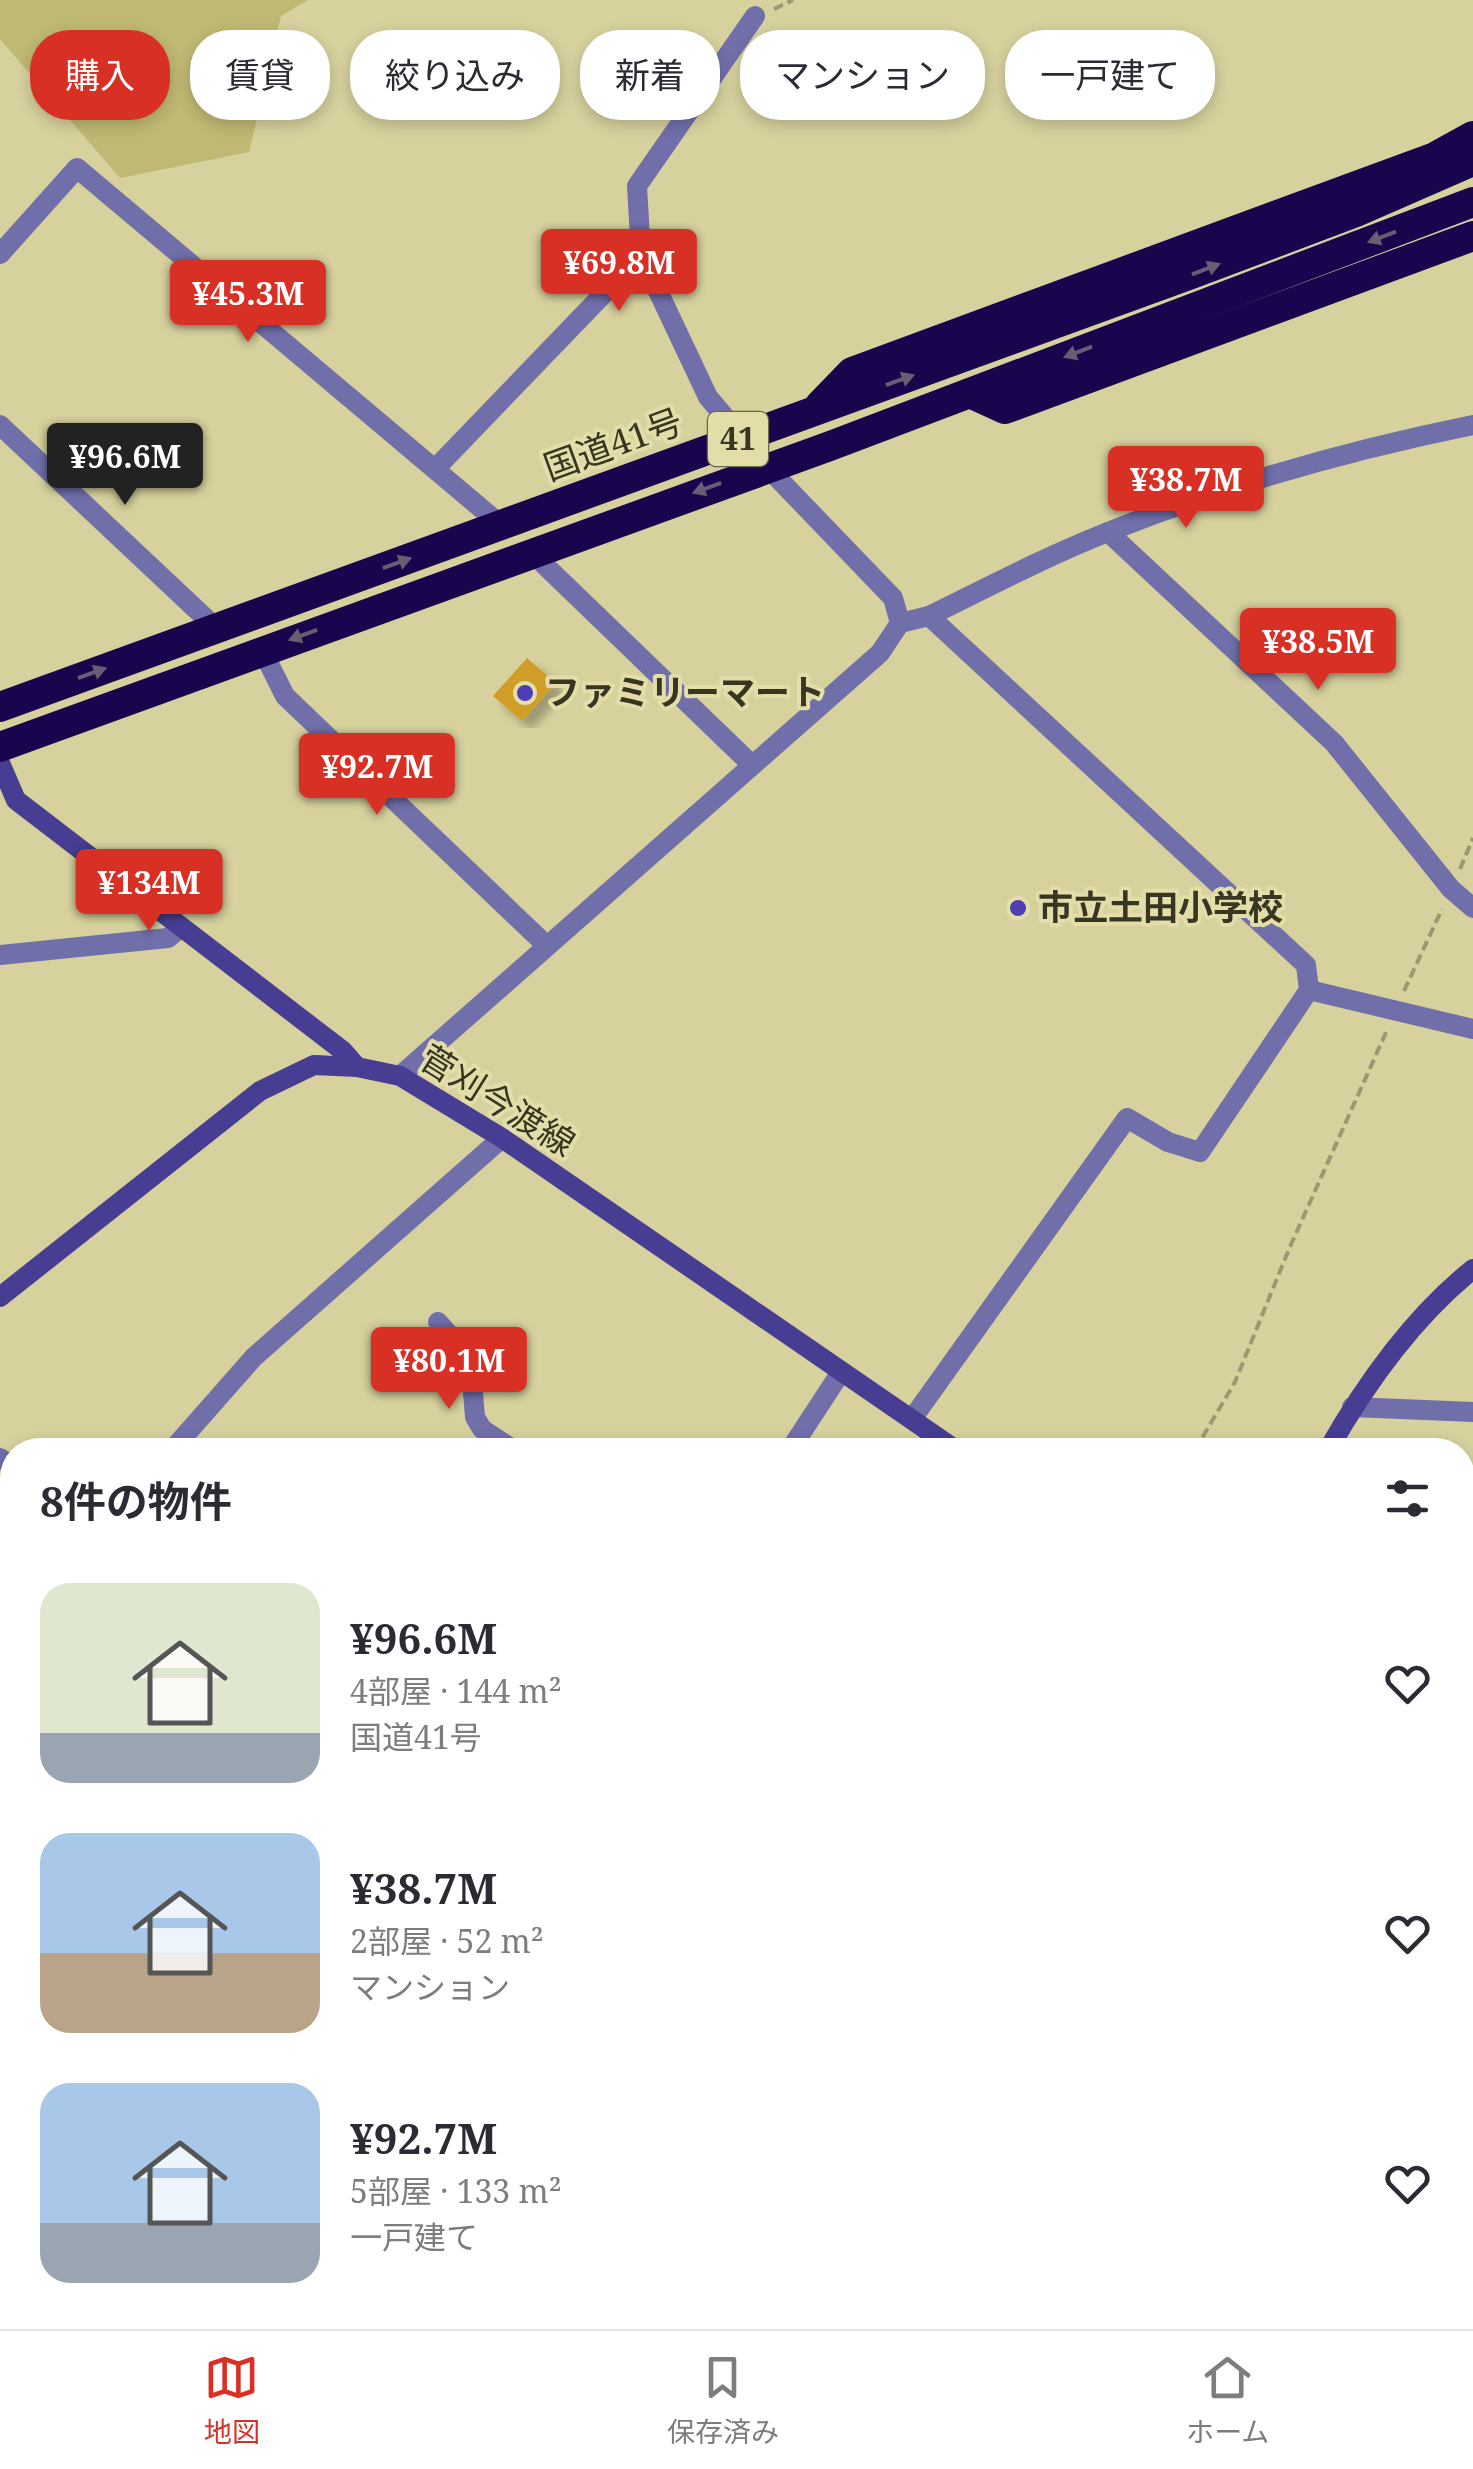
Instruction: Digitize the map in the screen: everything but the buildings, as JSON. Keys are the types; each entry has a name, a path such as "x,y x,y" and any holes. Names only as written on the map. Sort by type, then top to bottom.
{"highway":[{"path":"815,411 852,372 1435,157 1473,136"},
{"name":"国道41号","path":"0,707 1189,276 1356,212 1473,161"},
{"name":"国道41号","path":"0,747 970,393 1473,202"},
{"path":"970,393 1005,410 1473,236"}],"main road":[{"path":"0,763 16,800 343,1051 358,1067"},
{"name":"菅刈今渡線","path":"0,1297 260,1091 314,1066 358,1067 400,1076 502,1138 938,1438"},
{"path":"1335,1438 1352,1407 1408,1331 1473,1269"}],"street":[{"path":"756,16 637,186 641,255 708,397 767,467 893,598 900,623"},
{"path":"0,254 77,168 501,525"},
{"path":"435,470 641,255"},
{"path":"0,424 216,628"},
{"path":"400,1076 880,653 900,623 929,616 1108,532 1224,490 1342,455 1473,425"},
{"path":"1108,532 1334,744 1451,889 1473,908"},
{"path":"530,552 752,765"},
{"path":"912,1420 1127,1118 1168,1142 1200,1152 1309,990 1306,966 929,616"},
{"path":"262,650 285,696 547,946"},
{"path":"0,955 168,938 182,927"},
{"path":"1309,990 1473,1029"},
{"path":"183,1438 254,1357 502,1138"},
{"path":"438,1322 458,1346 472,1382 475,1417 482,1429 496,1438"},
{"path":"798,1438 842,1372"},
{"path":"1352,1407 1473,1412"}],"path":[{"path":"1205,1438 1235,1382 1289,1249 1473,838"}],"shaded area":[{"path":"0,0 308,0 281,16 278,30 190,30 190,120 257,120 249,152 120,178 70,120 170,120 170,30 30,30 30,74 0,39"}],"place":[{"name":"ファミリーマート","path":"525,693"},
{"name":"市立土田小学校","path":"1018,908"}]}
